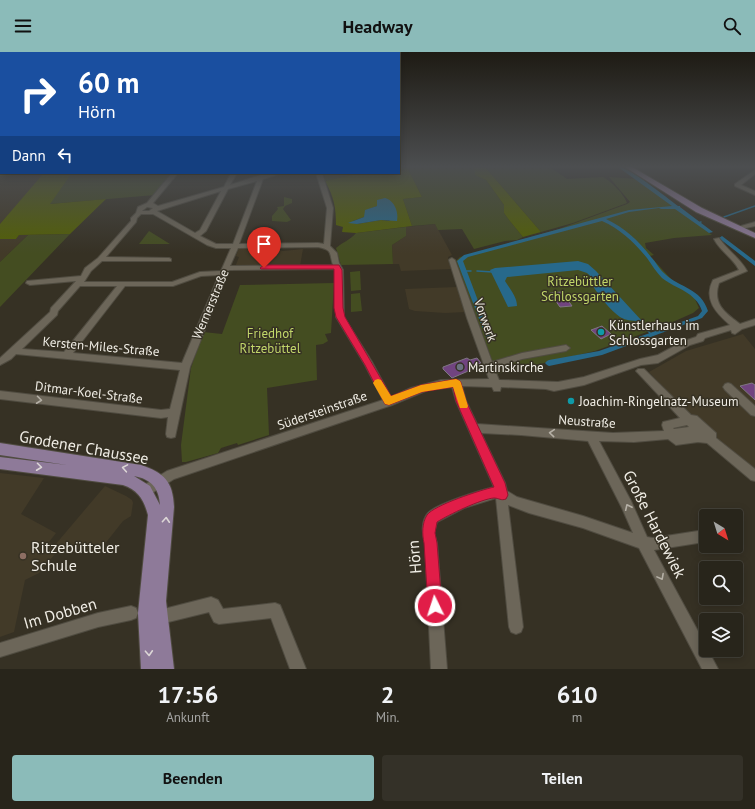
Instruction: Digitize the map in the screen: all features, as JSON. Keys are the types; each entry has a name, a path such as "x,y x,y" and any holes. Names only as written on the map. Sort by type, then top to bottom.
{"main road":[{"path":"675,196 693,207 755,236"},
{"name":"Grodener Chaussee","path":"0,449 141,471 153,475 160,482"},
{"name":"Grodener Chaussee","path":"0,463 123,479 135,483 145,491"},
{"path":"160,482 166,494 166,507 158,594 153,619 165,669"},
{"path":"145,491 151,501 155,515 153,619 150,669"}],"street":[{"path":"153,209 161,196"},
{"path":"0,369 6,363 8,357 54,313 54,310 90,273 97,262 141,213 197,196"},
{"path":"195,236 203,231 222,196"},
{"name":"Wernerstraße","path":"171,434 174,412 185,367 255,196"},
{"path":"326,196 330,208 327,246"},
{"path":"153,209 156,216 160,216 213,245 327,246 334,252 335,263 339,270 338,308 340,317 369,364 389,402"},
{"path":"738,228 755,224"},
{"path":"717,239 724,250 737,262 743,271 716,282 712,289 714,300 722,314 739,327"},
{"path":"97,262 169,260"},
{"name":"Vorwerk","path":"452,260 471,318 497,386"},
{"path":"30,283 81,281 123,284 173,284 200,274 224,270 337,267"},
{"path":"67,355 123,284"},
{"name":"Südersteinstraße","path":"145,491 183,471 229,454 250,449 402,397 457,386 497,386 541,389 558,386 647,366 687,343 738,330 739,327 755,322"},
{"path":"490,366 522,356 566,348"},
{"name":"Kersten-Miles-Straße","path":"8,357 67,355 185,367"},
{"path":"641,371 698,429 755,476"},
{"path":"457,386 461,401 499,483 502,495 516,627"},
{"path":"728,387 755,412"},
{"name":"Ditmar-Koel-Straße","path":"0,395 161,414 174,412"},
{"path":"693,419 712,436 707,437 706,439 698,437 676,440 670,434 667,425 689,420 693,419"},
{"name":"Neustraße","path":"473,428 604,438 648,438 698,429"},
{"name":"Große Hardewiek","path":"591,436 648,543 679,611 710,669"},
{"name":"Hörn","path":"439,669 431,543 428,533 430,525 434,516 442,511 494,493 502,495"},
{"path":"502,495 514,502 529,507 583,522 648,543 698,537"},
{"path":"153,619 211,604 214,605 219,617 275,610 298,669"},
{"name":"Im Dobben","path":"0,650 98,620 131,613"}],"shaded area":[{"path":"0,196 25,196 17,205 0,224"},
{"path":"435,224 452,255 448,257 451,269 401,271 399,264 393,264 392,245 406,236 406,227"},
{"path":"19,235 28,235 0,262 0,239 16,239"},
{"path":"239,248 271,248 283,251 303,249 300,266 235,267 239,257 236,256"},
{"path":"457,287 466,312 445,313 415,311 409,309 405,289"},
{"path":"743,334 755,349 755,471 696,422 649,372 686,351"},
{"name":"Ritzebütteler Schule","path":"0,473 44,478 21,514 56,533 49,542 55,545 105,486 126,496 132,500 133,503 131,516 123,521 100,550 60,548 39,573 25,580 14,632 0,637"}],"green space":[{"path":"24,196 56,196 50,204 106,199 70,234 19,235 16,239 0,239 0,224"},
{"path":"55,196 146,196 49,204"},
{"path":"332,196 422,197 403,199 412,226 356,233 342,232 343,227 336,225","holes":["377,206 390,221 381,220 357,224 353,221 364,217 369,209"]},
{"path":"421,196 497,196 504,205 504,213 523,237 517,240 505,241 474,249 462,229 438,230 435,224 412,226 403,199 422,197"},
{"path":"497,196 510,196 541,232 523,237 504,213 504,205"},
{"path":"510,196 623,196 627,203 573,223 541,232"},
{"name":"Ritzebüttler Schlossgarten","path":"625,196 659,196 712,235 674,238 645,243 646,248 654,255 650,256 672,280 696,294 694,297 699,308 693,313 666,325 595,351 497,374 456,261 460,257 556,230 630,202"},
{"path":"284,197 292,199 292,203 285,206 283,209 291,220 287,222 272,221 272,216 278,209 277,207 284,206"},
{"path":"406,227 406,236 392,245 393,264 341,265 336,248 356,233"},
{"path":"149,231 170,244 139,244"},
{"path":"70,234 0,307 0,262 28,235"},
{"path":"360,271 361,290 351,291 350,272"},
{"name":"Friedhof Ritzebüttel","path":"334,283 331,333 325,334 328,341 323,344 316,345 317,380 267,388 269,435 238,445 237,443 221,448 218,453 182,462 181,445 191,368 203,332 222,334 240,285"},
{"path":"360,293 362,311 351,312 351,294"}],"water":[{"path":"385,198 391,201 395,207 397,221 381,220 357,224 348,223 364,217 365,210 377,206 377,200"},
{"path":"578,261 588,264 596,271 642,321 620,317 598,294 593,286 595,280 587,273 578,270 507,277 505,281 515,296 517,303 517,306 508,307 490,270 495,268"}],"building":[{"path":"561,292 572,306 560,307 550,293"},
{"name":"Künstlerhaus im Schlossgarten","path":"602,326 611,334 601,339 591,330"},
{"name":"Martinskirche","path":"467,358 470,360 477,358 481,363 475,365 476,367 473,369 452,378 443,369 443,367"},
{"path":"752,383 755,385 755,400 740,386"}],"waterway":[{"path":"660,196 676,207"},
{"path":"724,217 755,206"},
{"path":"661,208 676,207"},
{"path":"676,207 711,232"},
{"path":"602,219 629,211 657,208"},
{"path":"488,335 460,261 466,256 602,219"},
{"path":"549,363 600,353 700,317 705,311 703,304 694,294 664,276 632,239 621,230 602,219"},
{"path":"722,238 755,264"},
{"path":"463,271 471,271"},
{"path":"477,271 493,272"},
{"path":"638,321 652,335"}],"slow traffic":[{"path":"378,383 389,402 421,389 456,383 463,406"}],"place":[{"name":"Künstlerhaus im Schlossgarten","path":"601,332"},
{"name":"Martinskirche","path":"460,367"},
{"name":"Joachim-Ringelnatz-Museum","path":"571,401"},
{"name":"Ritzebütteler Schule","path":"23,556"}],"route":[{"path":"264,268 337,267 339,270 338,308 340,310 340,317 369,364 389,402 421,389 456,383 461,401 499,483 502,495 498,492 477,498 442,511 432,518 428,533 431,543 435,606"}]}
